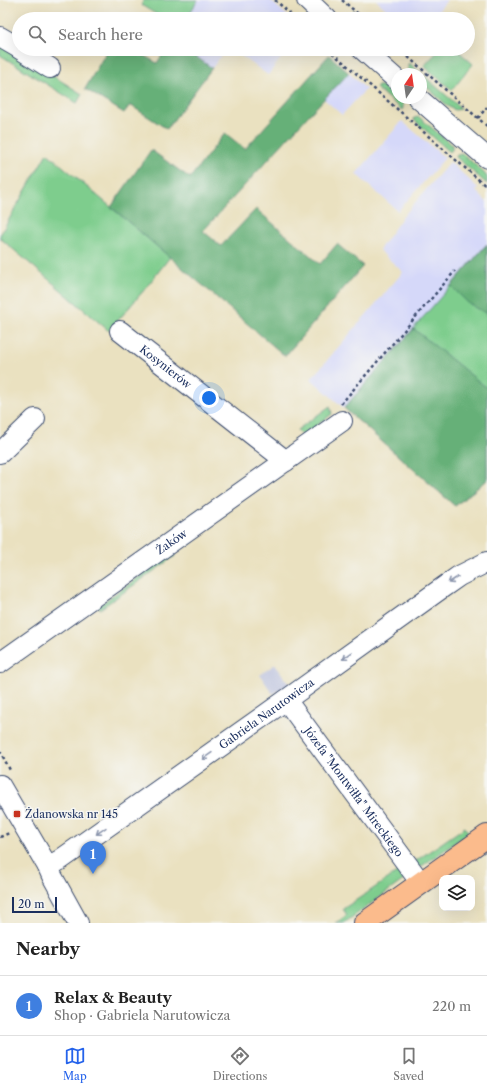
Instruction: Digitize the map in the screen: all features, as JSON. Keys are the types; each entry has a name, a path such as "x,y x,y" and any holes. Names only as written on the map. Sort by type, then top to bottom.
{"main road":[{"path":"365,923 487,836"}],"street":[{"path":"0,37 12,44"},
{"path":"31,56 50,68"},
{"path":"370,56 391,75"},
{"path":"425,104 487,158"},
{"name":"Kosynierów","path":"120,331 286,462"},
{"path":"0,453 35,419"},
{"name":"Żaków","path":"0,663 342,421"},
{"name":"Gabriela Narutowicza","path":"48,867 286,700 446,585 487,562"},
{"name":"Józefa \"Montwiłła\" Mireckiego","path":"286,700 421,883"},
{"path":"0,785 48,867 78,923"}],"path":[{"path":"275,0 288,12"},
{"path":"342,0 355,11"},
{"path":"336,56 487,188"},
{"path":"406,56 487,126"},
{"path":"478,118 487,107"},
{"path":"342,421 336,411 455,271"},
{"path":"0,837 10,832"}],"shaded area":[{"path":"198,0 270,0 283,12 190,12"},
{"path":"376,0 447,0 438,12 389,12"},
{"path":"195,56 221,56 212,68"},
{"path":"242,56 283,56 268,75"},
{"path":"349,73 366,89 342,115 324,99"},
{"path":"402,121 445,158 398,211 356,174"},
{"path":"450,162 478,188 476,191 487,202 487,244 344,408 311,379 403,272 379,250 401,219"},
{"path":"275,664 289,684 273,694 260,675"}],"green space":[{"path":"144,0 198,0 190,12 152,12 141,5"},
{"path":"0,43 12,50 12,56 21,56 82,94 77,103 0,55"},
{"path":"104,56 144,56 157,63 162,56 195,56 212,68 167,129 130,105 124,113 85,89"},
{"path":"328,56 330,56 349,73 203,231 221,246 256,209 320,264 337,244 363,266 285,356 111,207 151,150 190,178 225,133 245,149"},
{"path":"433,56 464,56 473,64 452,90 424,66"},
{"path":"409,63 415,68 408,68"},
{"path":"427,79 462,109 455,110 449,107 427,87"},
{"path":"378,86 383,86 391,93 391,101 376,88"},
{"path":"395,104 403,104 402,110"},
{"path":"419,117 452,145 452,150 450,152 413,119"},
{"path":"47,153 170,257 109,331 0,238 0,235"},
{"path":"463,154 484,173 487,177 487,184 456,157 457,155"},
{"path":"487,244 487,480 455,506 344,408"},
{"path":"487,244 487,314 468,303 451,286"},
{"path":"414,329 487,388 487,480 455,506 344,408"},
{"path":"330,406 332,414 316,426 311,435 304,439 297,430"},
{"path":"173,553 175,556 100,609 98,606"},
{"path":"465,827 469,833 419,868 414,862"},
{"path":"401,870 405,879 344,923 336,923 347,915 343,909"}],"place":[{"name":"Żdanowska nr 145","path":"17,814"},
{"name":"Relax & Beauty","path":"93,874"}]}
